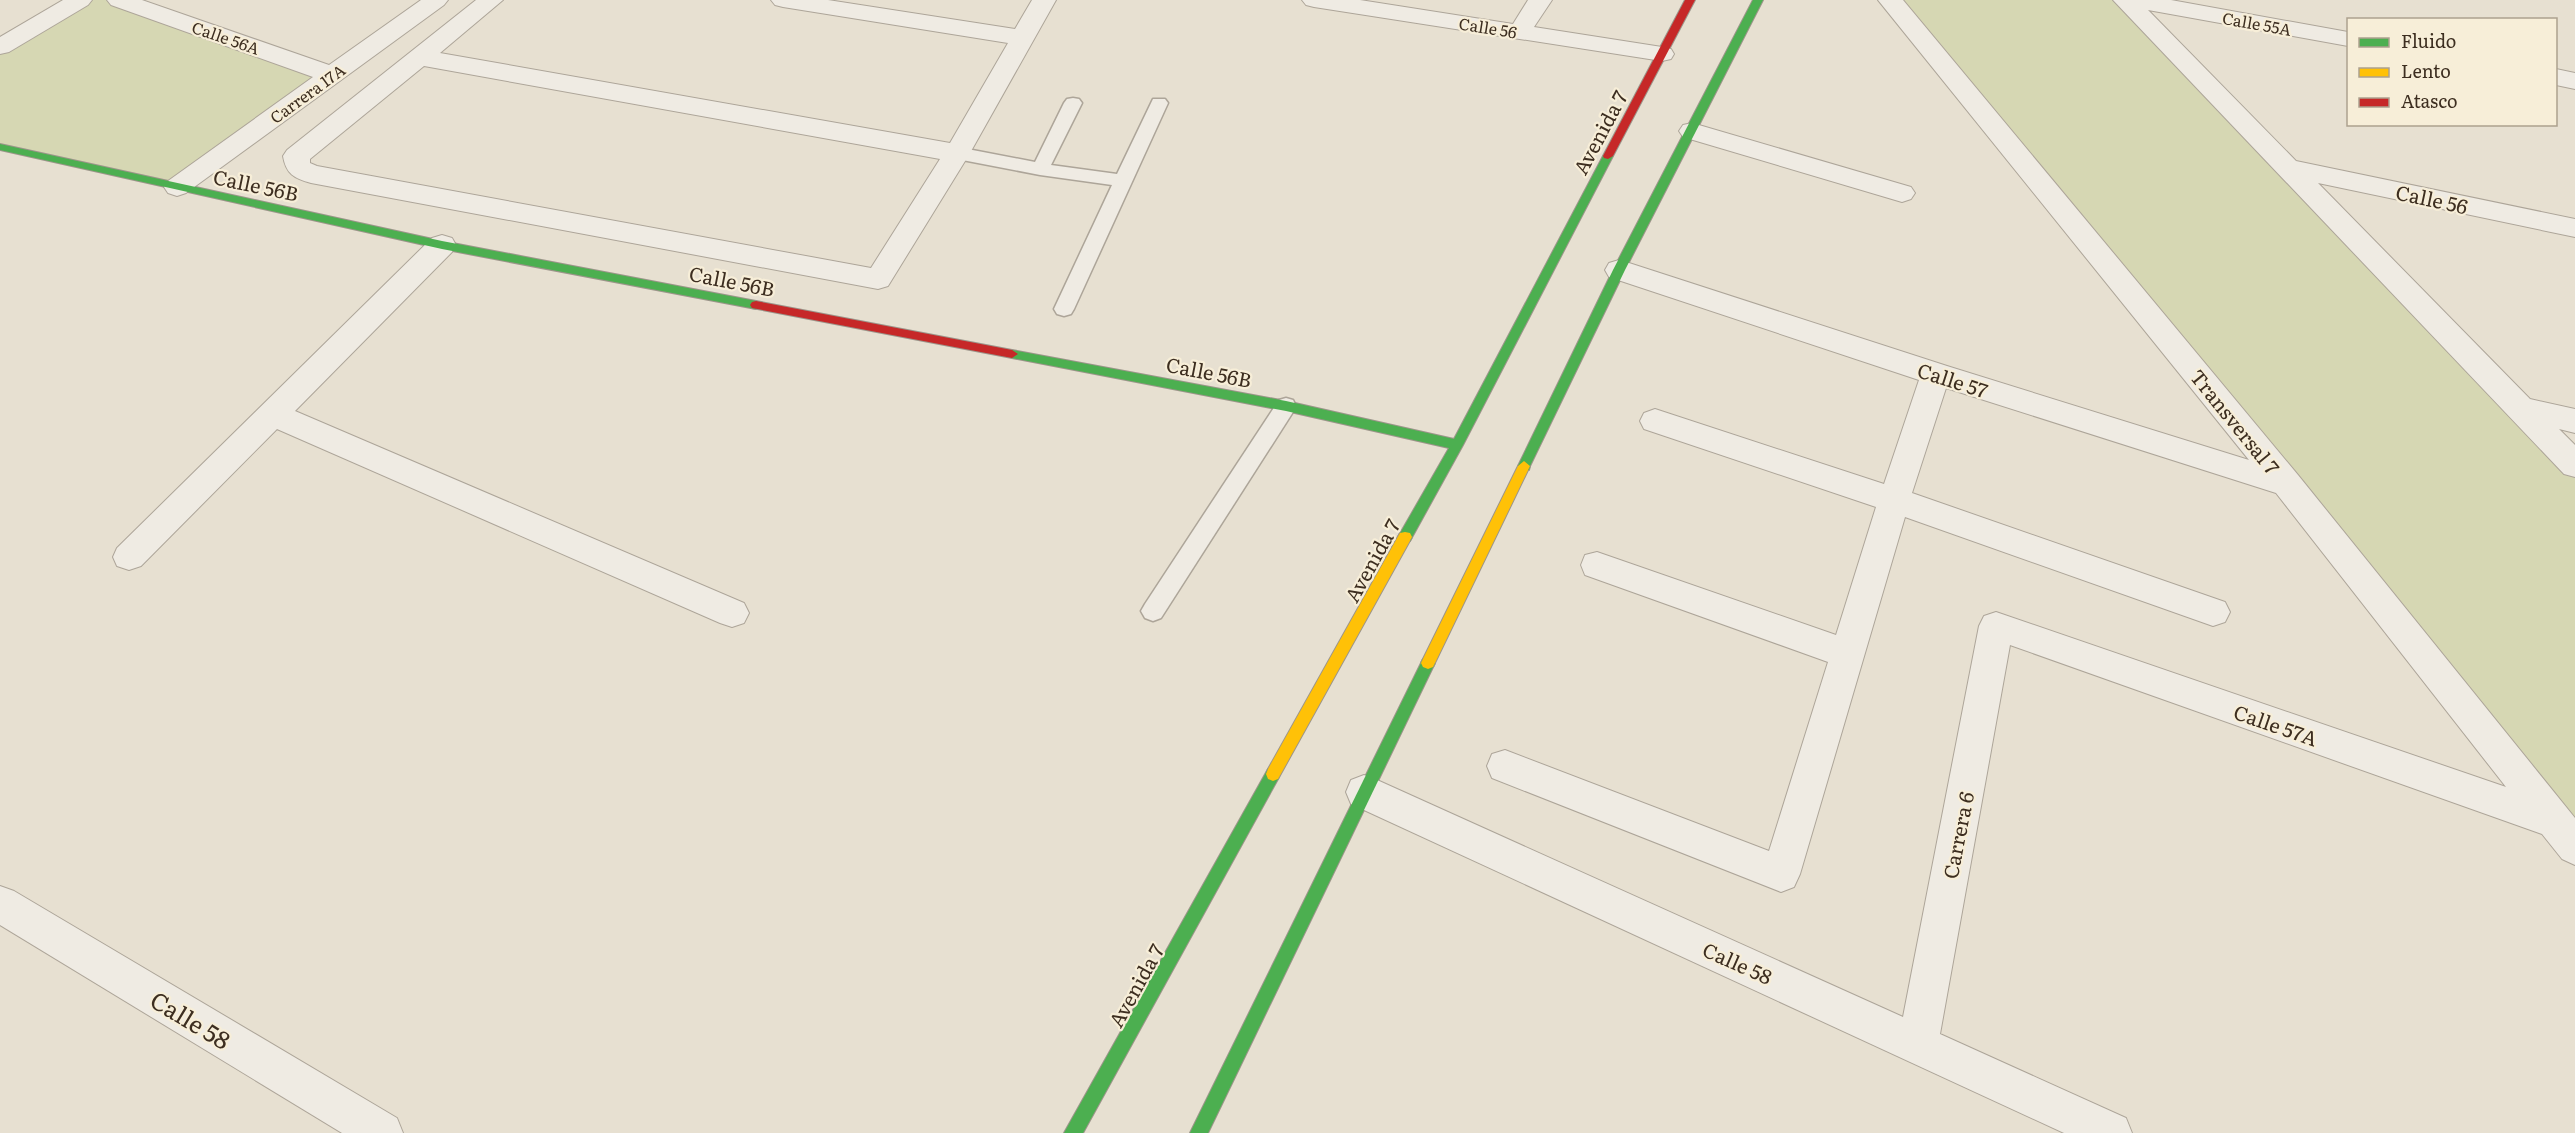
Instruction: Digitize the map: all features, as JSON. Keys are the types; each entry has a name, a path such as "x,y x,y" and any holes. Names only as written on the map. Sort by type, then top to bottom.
{"main road":[{"name":"Avenida 7","path":"1073,1133 1457,445 1690,0"},
{"path":"1199,1133 1619,270 1758,0"},
{"name":"Calle 56B","path":"0,147 442,245 1286,406 1457,445"}],"street":[{"path":"0,47 80,0"},
{"name":"Calle 56A","path":"119,0 332,75"},
{"name":"Carrera 17A","path":"177,187 436,0"},
{"path":"491,0 296,156 298,168 311,174 878,279 957,153 1044,0"},
{"path":"783,0 1024,38"},
{"name":"Calle 56","path":"1314,0 1662,54"},
{"path":"1519,32 1540,0"},
{"name":"Transversal 7","path":"1890,0 2287,484 2565,834"},
{"path":"2125,0 2575,465"},
{"name":"Calle 55A","path":"2131,0 2347,39"},
{"path":"418,57 957,153"},
{"path":"2557,77 2575,81"},
{"path":"1692,131 1902,193"},
{"name":"Calle 56","path":"2288,168 2575,228"},
{"path":"129,557 442,245"},
{"name":"Calle 57","path":"1619,270 1936,375 2287,484"},
{"path":"1505,766 1781,874 1894,501 1936,375"},
{"path":"2522,410 2575,421"},
{"path":"273,414 732,613"},
{"path":"1655,422 1894,501 2213,612"},
{"path":"1597,565 1847,654"},
{"name":"Calle 57A","path":"1996,626 2565,834"},
{"name":"Carrera 6","path":"1918,1045 1996,626"},
{"name":"Calle 58","path":"1364,792 2111,1133"},
{"name":"Calle 58","path":"0,904 382,1133"}],"lane":[{"path":"1040,169 1073,103"},
{"path":"1064,309 1159,103"},
{"path":"957,153 1040,169 1123,181"},
{"path":"1153,611 1286,406"}],"green space":[{"path":"80,0 119,0 332,75 177,187 0,147 0,47"},
{"path":"1890,0 2125,0 2575,465 2575,847"}],"traffic: fast":[{"path":"1524,466 1619,270 1758,0"},
{"path":"0,147 442,245 756,305"},
{"path":"1405,537 1457,445 1608,156"},
{"path":"1012,354 1286,406 1457,445"},
{"path":"1199,1133 1428,663"},
{"path":"1073,1133 1273,774"}],"traffic: slow":[{"path":"1428,663 1524,466"},
{"path":"1273,774 1405,537"}],"traffic: jam":[{"path":"1608,156 1690,0"},
{"path":"756,305 1012,354"}]}
